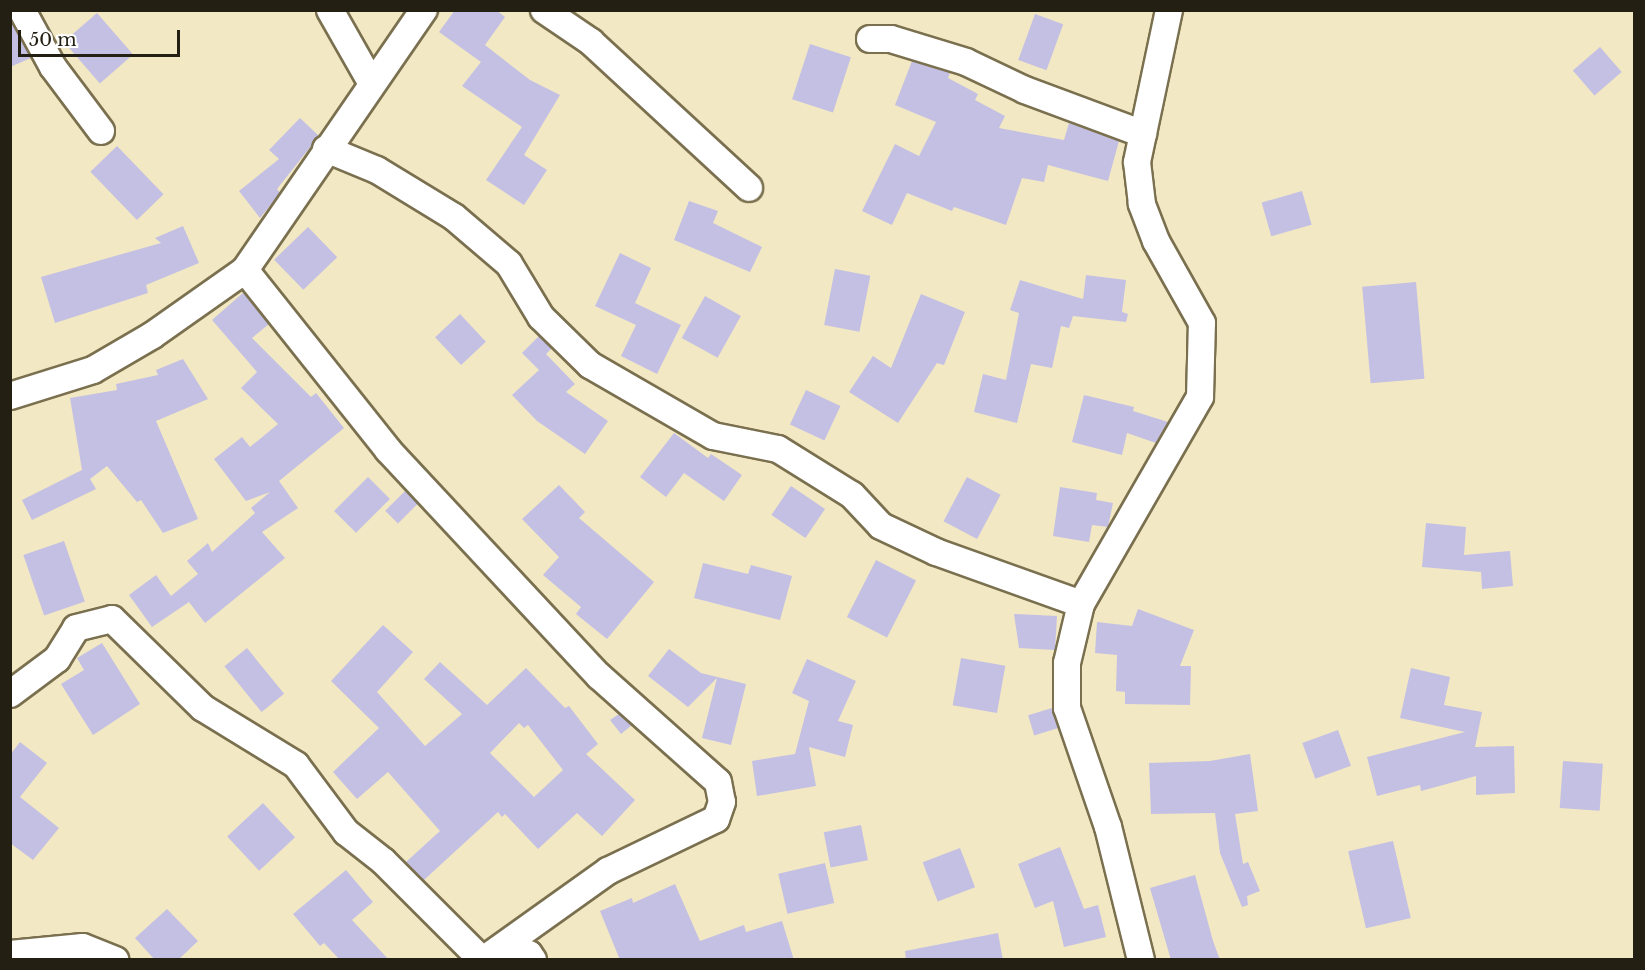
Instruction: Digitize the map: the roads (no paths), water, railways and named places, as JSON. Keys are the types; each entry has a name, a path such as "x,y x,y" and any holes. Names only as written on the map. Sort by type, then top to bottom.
{"street":[{"path":"22,10 53,67 101,131"},
{"path":"330,10 372,84"},
{"path":"10,396 93,370 153,335 245,270 326,149 424,10"},
{"path":"544,10 591,42 749,188"},
{"path":"1141,960 1108,827 1067,708 1067,663 1081,604 1200,397 1202,323 1156,242 1142,204 1137,162 1169,10"},
{"path":"870,39 891,39 966,62 1025,90 1143,134"},
{"path":"326,149 377,170 453,217 509,264 541,317 590,365 713,436 778,449 852,495 891,530 936,552 1081,604"},
{"path":"245,270 388,450 599,676 718,782 722,802 716,819 608,871 483,960"},
{"path":"10,694 57,659 76,628 112,619 202,708 296,765 346,832 407,884 483,960"},
{"path":"10,954 84,947 116,960"},
{"path":"483,960 529,954 533,960"}]}
